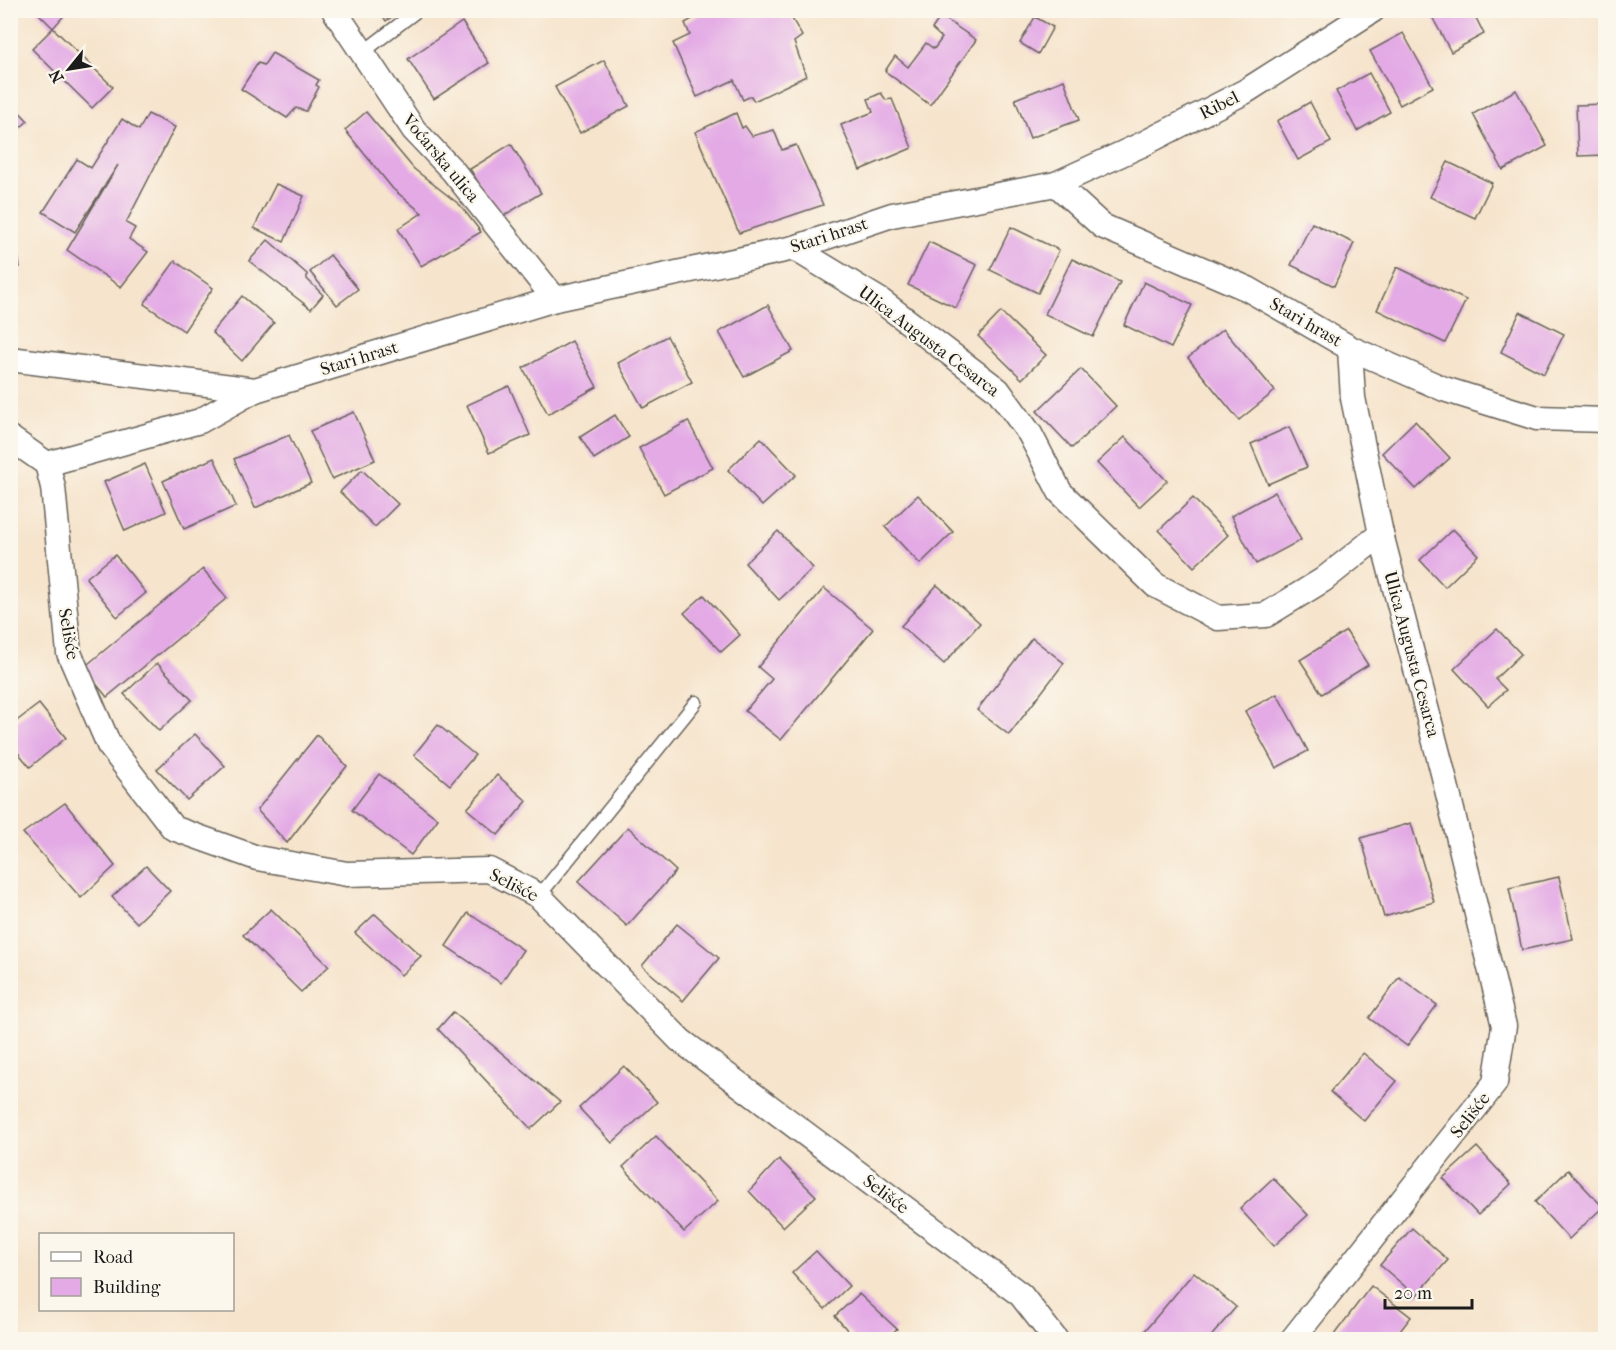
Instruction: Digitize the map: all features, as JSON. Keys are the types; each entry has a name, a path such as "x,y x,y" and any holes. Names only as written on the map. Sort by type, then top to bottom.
{"street":[{"name":"Voćarska ulica","path":"334,10 414,130 453,171 555,299"},
{"name":"Ribel","path":"1056,184 1143,144 1246,91 1373,10"},
{"name":"Stari hrast","path":"10,358 255,390 555,299 794,248 892,215 1056,184 1102,226 1248,289 1350,348 1444,389 1538,418 1605,420"},
{"name":"Ulica Augusta Cesarca","path":"794,248 881,301 998,390 1030,434 1060,492 1155,585 1218,618 1266,615 1323,580 1381,534"},
{"name":"Ulica Augusta Cesarca","path":"1350,348 1353,398 1381,534 1443,773"},
{"path":"10,438 47,464 200,421 255,390"},
{"name":"Selišće","path":"47,464 53,487 69,653 109,746 173,828 257,858 347,874 489,870 539,896 680,1040 1021,1295 1056,1340"},
{"name":"Selišće","path":"1292,1340 1496,1083 1504,1026 1443,773"}],"lane":[{"path":"362,53 418,10"},
{"path":"539,896 696,702"}],"building":[{"path":"35,10 69,10 53,28"},
{"path":"379,10 402,10 386,21"},
{"path":"708,10 787,10 802,36 794,42 806,76 754,101 751,96 743,100 734,80 697,97 673,43 690,35 685,23"},
{"path":"1434,10 1472,10 1484,34 1451,52 1430,13"},
{"path":"941,16 976,40 930,105 885,71 895,56 908,67 926,43 934,49 942,38 932,29"},
{"path":"1035,17 1053,27 1038,54 1020,43"},
{"path":"462,22 489,63 434,99 408,59"},
{"path":"53,28 113,87 92,108 32,49"},
{"path":"1403,33 1433,87 1400,105 1370,51"},
{"path":"272,53 319,80 316,85 319,87 306,111 296,108 287,118 241,89 258,63 264,65"},
{"path":"604,60 629,106 580,133 555,87"},
{"path":"1369,73 1390,112 1357,131 1336,91"},
{"path":"1064,80 1079,120 1030,138 1015,99"},
{"path":"1516,90 1547,146 1503,170 1473,114"},
{"path":"881,93 886,100 892,99 912,148 860,170 841,125 873,112 868,99"},
{"path":"10,102 28,121 10,136"},
{"path":"1310,102 1331,142 1298,160 1277,121"},
{"path":"1606,104 1606,155 1578,156 1576,105"},
{"path":"366,112 414,169 460,205 481,232 421,266 398,229 422,213 393,189 345,130"},
{"path":"736,113 742,128 745,126 752,136 774,130 782,150 796,145 823,205 739,233 695,132"},
{"path":"148,114 175,127 126,223 135,228 129,239 148,252 121,287 67,250 118,165 75,232 43,212 77,159 91,168 122,119 139,130"},
{"path":"511,144 541,193 500,218 470,169"},
{"path":"1448,162 1492,183 1475,218 1430,197"},
{"path":"276,184 304,196 284,242 254,228"},
{"path":"10,218 12,218 20,267 10,268"},
{"path":"1312,223 1354,243 1334,286 1291,265"},
{"path":"1011,227 1059,250 1038,293 990,270"},
{"path":"268,240 307,274 307,279 323,295 311,309 249,261"},
{"path":"929,242 977,265 956,308 908,285"},
{"path":"330,255 358,289 337,305 310,272"},
{"path":"1072,259 1120,282 1093,337 1045,314"},
{"path":"175,261 213,288 184,331 144,304"},
{"path":"1397,267 1466,300 1445,343 1377,310"},
{"path":"1144,282 1192,305 1171,348 1124,325"},
{"path":"242,296 274,323 242,361 212,332"},
{"path":"768,305 793,351 744,377 719,332"},
{"path":"1001,312 1046,355 1022,379 978,336"},
{"path":"1520,312 1564,334 1544,374 1501,352"},
{"path":"1223,329 1275,391 1239,420 1188,358"},
{"path":"667,336 692,382 643,408 618,363"},
{"path":"572,341 597,387 548,414 523,368"},
{"path":"1081,369 1116,406 1072,448 1037,411"},
{"path":"509,386 530,435 489,453 467,405"},
{"path":"354,412 375,460 332,479 310,431"},
{"path":"615,415 629,437 594,459 580,437"},
{"path":"688,421 713,468 664,494 639,448"},
{"path":"1415,421 1450,458 1416,489 1382,453"},
{"path":"1289,427 1307,467 1268,484 1251,444"},
{"path":"289,435 311,483 255,508 234,459"},
{"path":"1125,437 1167,481 1139,507 1097,463"},
{"path":"761,438 796,475 762,506 728,470"},
{"path":"214,458 236,506 184,529 163,481"},
{"path":"145,464 166,512 125,531 104,482"},
{"path":"362,470 398,504 375,527 340,492"},
{"path":"1275,492 1301,540 1256,564 1231,516"},
{"path":"918,495 953,532 920,564 885,527"},
{"path":"1193,498 1228,535 1194,567 1159,530"},
{"path":"1453,529 1478,555 1445,587 1420,560"},
{"path":"778,531 813,568 779,600 745,563"},
{"path":"115,555 146,593 117,617 86,578"},
{"path":"203,569 227,598 107,697 83,668"},
{"path":"937,585 980,623 944,664 901,626"},
{"path":"824,588 873,629 781,740 745,711 772,679 758,667"},
{"path":"704,595 740,635 721,652 684,613"},
{"path":"1497,629 1521,654 1495,679 1506,690 1488,706 1454,669"},
{"path":"1346,631 1368,665 1322,694 1300,660"},
{"path":"1032,638 1064,663 1009,735 977,710"},
{"path":"157,663 192,700 159,731 124,694"},
{"path":"1277,694 1308,751 1276,768 1245,711"},
{"path":"39,704 66,738 30,767 10,743 10,726"},
{"path":"438,725 475,755 450,785 414,755"},
{"path":"195,734 225,766 187,800 157,769"},
{"path":"317,735 347,766 287,843 257,810"},
{"path":"379,774 438,819 411,855 352,810"},
{"path":"497,775 527,801 498,835 467,809"},
{"path":"65,803 115,866 81,898 23,833"},
{"path":"1411,823 1434,902 1384,917 1361,838"},
{"path":"628,827 676,871 627,926 578,882"},
{"path":"146,866 170,891 137,923 112,897"},
{"path":"1559,877 1573,939 1522,950 1509,888"},
{"path":"271,909 329,966 301,992 243,935"},
{"path":"468,913 523,950 501,983 446,946"},
{"path":"375,914 421,956 401,975 355,933"},
{"path":"677,924 719,958 683,1001 642,966"},
{"path":"1399,977 1437,1005 1407,1046 1369,1018"},
{"path":"453,1012 560,1102 531,1129 438,1029"},
{"path":"1363,1053 1397,1081 1364,1121 1330,1092"},
{"path":"624,1066 657,1102 612,1143 579,1108"},
{"path":"656,1136 718,1201 684,1232 623,1167"},
{"path":"1477,1147 1511,1184 1478,1215 1443,1178"},
{"path":"779,1159 816,1196 783,1227 749,1191"},
{"path":"1568,1170 1603,1207 1569,1239 1535,1202"},
{"path":"1273,1178 1308,1215 1274,1246 1240,1209"},
{"path":"1412,1228 1448,1260 1416,1296 1380,1265"},
{"path":"816,1251 849,1286 825,1309 792,1273"},
{"path":"1194,1272 1236,1307 1208,1340 1137,1340"},
{"path":"1371,1286 1411,1317 1393,1340 1338,1340 1333,1336"},
{"path":"859,1294 897,1329 883,1340 856,1340 835,1316"}]}
